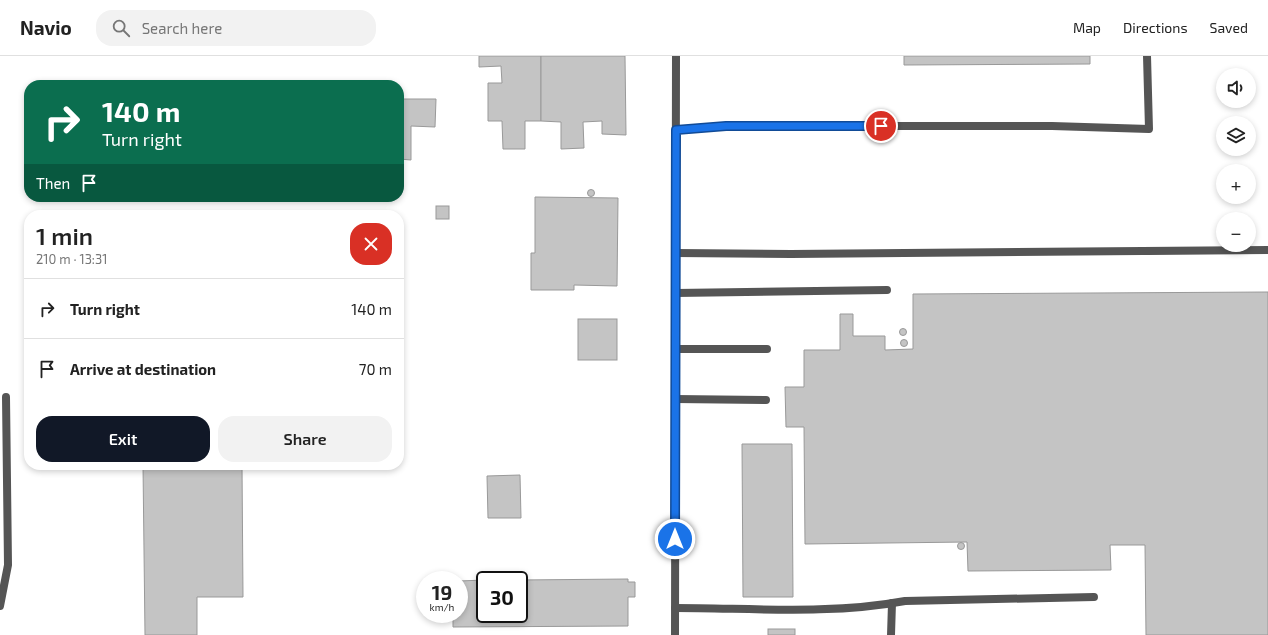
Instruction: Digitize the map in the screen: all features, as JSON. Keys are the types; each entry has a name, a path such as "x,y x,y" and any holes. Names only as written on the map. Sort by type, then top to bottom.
{"street":[{"path":"675,635 676,56"},
{"path":"676,130 726,126 1052,126 1149,128 1147,56"},
{"path":"676,253 791,254 1268,250"},
{"path":"676,293 887,290"},
{"path":"675,349 767,349"},
{"path":"0,606 8,565 6,397"},
{"path":"675,399 766,400"},
{"path":"675,608 797,610 878,606 905,601 1094,596"},
{"path":"891,635 892,603"}],"building":[{"path":"479,56 541,56 541,121 525,121 525,149 503,149 502,121 488,121 488,83 502,83 501,66 479,67"},
{"path":"541,56 625,56 626,135 602,134 602,121 583,122 584,148 561,149 561,122 541,121"},
{"path":"904,56 1090,56 1090,64 904,65"},
{"path":"404,99 436,99 435,127 411,126 411,160 404,159"},
{"path":"591,189 594,190 594,196 591,197 588,196 587,193 588,190"},
{"path":"535,197 618,198 617,286 574,285 574,290 531,290 531,253 535,253"},
{"path":"436,206 449,206 449,219 436,219"},
{"path":"1268,292 1268,635 1146,635 1145,545 1110,545 1111,570 968,571 967,542 805,544 804,427 786,427 785,387 804,387 804,350 840,350 840,314 853,314 853,336 885,336 885,350 913,349 913,294"},
{"path":"578,319 617,319 617,360 578,360"},
{"path":"903,328 906,329 906,335 903,336 900,335 899,332 900,329"},
{"path":"904,339 907,340 907,346 904,347 901,346 900,343 901,340"},
{"path":"742,444 792,444 793,597 743,597"},
{"path":"143,470 242,470 243,597 197,597 197,635 145,635"},
{"path":"520,475 521,518 488,518 487,476"},
{"path":"961,542 964,543 964,549 961,550 958,549 957,546 958,543"},
{"path":"628,579 628,582 635,582 635,597 628,597 628,626 453,627 453,623 468,623 468,581 476,580 476,623 528,623 528,580"},
{"path":"768,629 795,629 795,635 768,635"}],"route":[{"path":"675,539 676,130 726,126 881,126"}]}
